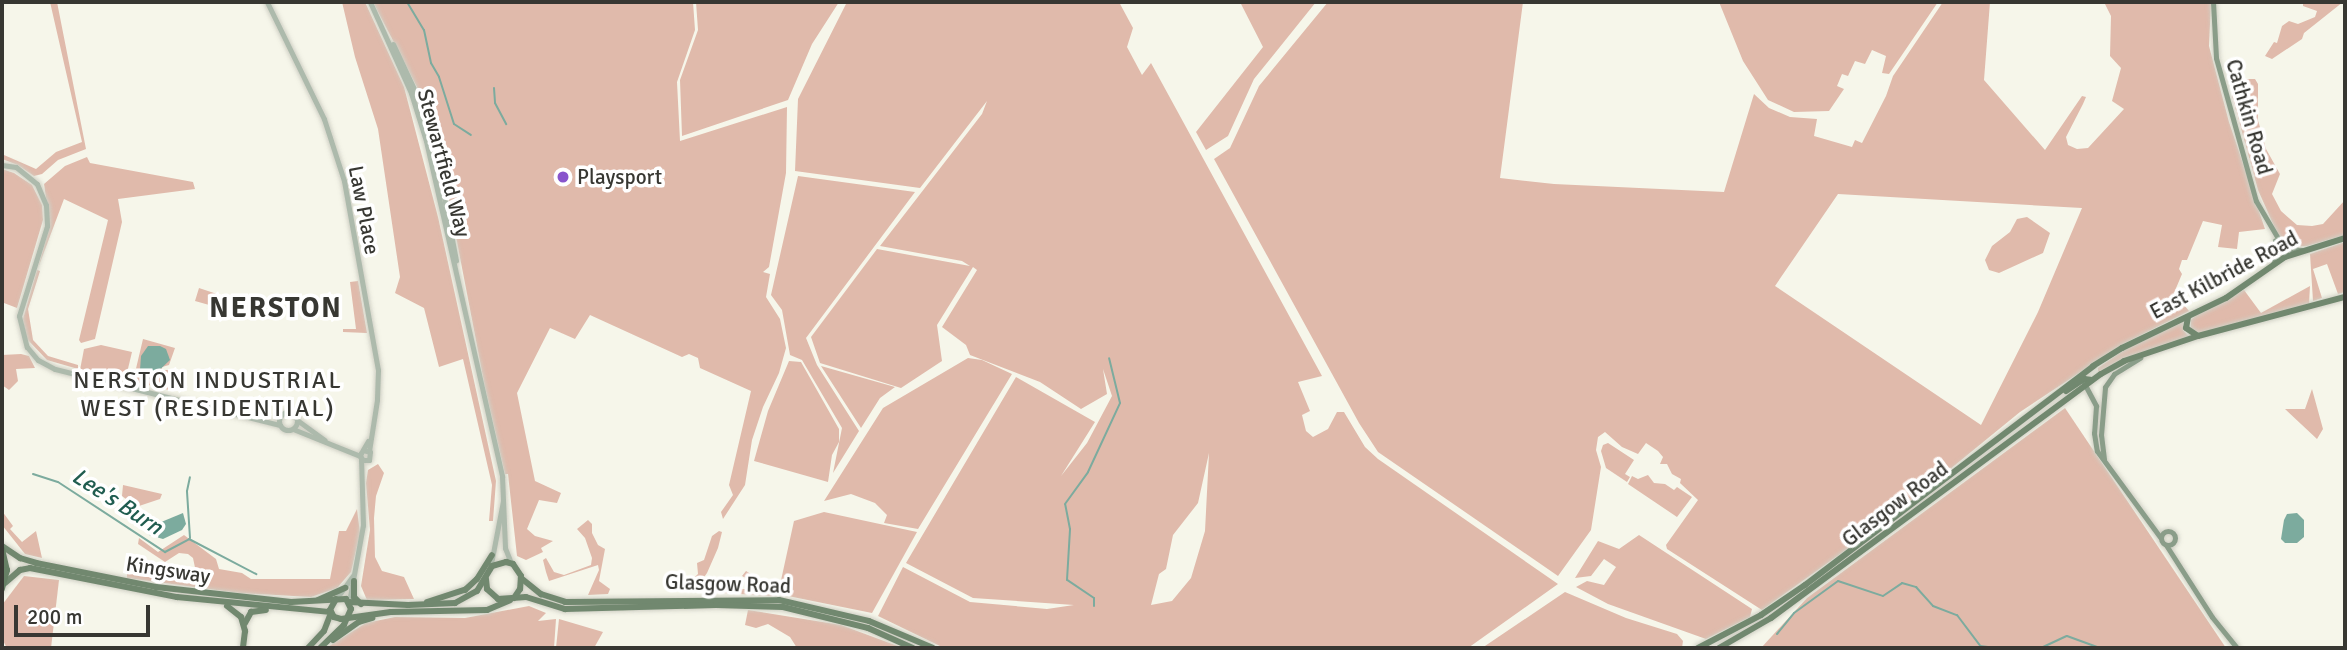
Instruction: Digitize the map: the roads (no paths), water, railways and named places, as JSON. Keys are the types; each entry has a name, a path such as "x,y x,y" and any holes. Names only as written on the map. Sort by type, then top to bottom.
{"highway":[{"path":"2,547 7,568 4,586"}],"main road":[{"name":"Cathkin Road","path":"2213,2 2216,58 2256,201 2275,237"},
{"path":"2275,237 2287,249 2308,249"},
{"path":"2263,272 2277,257 2275,237"},
{"name":"East Kilbride Road","path":"2087,379 2122,348 2226,298 2285,257 2345,238"},
{"name":"East Kilbride Road","path":"2087,379 2124,361 2198,336 2345,297"},
{"path":"2188,316 2186,328 2198,336"},
{"path":"2105,462 2101,435 2103,393 2111,377 2149,353"},
{"path":"2087,379 2103,393"},
{"path":"2087,379 2093,399 2095,442 2105,462 2152,523 2212,617 2237,648"},
{"name":"Glasgow Road","path":"1719,648 1771,618 2067,398 2087,379"},
{"name":"Glasgow Road","path":"1698,648 1761,615 1805,585 2043,405 2087,379"},
{"path":"2067,398 2084,393 2093,399"},
{"path":"2152,523 2174,533 2176,559"},
{"path":"2160,537 2167,530"},
{"path":"2166,545 2174,541"},
{"name":"Kingsway","path":"2,547 25,560 51,569 139,591 331,613"},
{"path":"419,605 465,590 477,579 492,555"},
{"path":"308,648 324,631 331,613 331,604 336,599 344,598 362,605 419,605 452,608 491,610 519,592 521,578 511,563 499,563 489,569 486,579 471,596 452,608 340,619 331,613"},
{"name":"Kingsway","path":"4,586 22,569 51,569 181,590 313,602 336,599"},
{"name":"Glasgow Road","path":"521,578 534,590 565,609 716,605 783,607 868,628 913,648"},
{"path":"486,579 493,596 502,600 513,598"},
{"path":"354,581 354,597 362,605"},
{"path":"313,602 345,588"},
{"name":"Glasgow Road","path":"513,598 526,597 553,603 779,600 869,621 933,648"},
{"path":"211,601 238,611 244,624 243,646"},
{"path":"320,648 344,625 351,612 349,602"},
{"path":"244,624 254,611 296,609"},
{"path":"320,648 359,622 382,613"}],"street":[{"name":"Law Place","path":"267,2 324,119 344,181 378,370 377,400 370,438 363,453 371,456 367,461"},
{"name":"Stewartfield Way","path":"370,2 420,121 459,285 504,495 505,548 511,563"},
{"path":"2,164 16,167 32,179 46,205 47,226 19,316 27,347 38,360 55,369 175,397 248,418 268,420 286,430 293,429 363,453"},
{"path":"268,420 290,412 312,433 337,446"},
{"path":"280,417 280,425"},
{"path":"293,429 297,420"},
{"path":"362,474 367,461 363,453"},
{"path":"349,602 363,525 363,453"},
{"name":"Stewartfield Way","path":"489,569 504,495"},
{"path":"336,599 357,566"}],"water":[{"path":"148,346 166,349 170,360 150,379 140,370 141,356"},
{"path":"183,513 186,524 182,530 163,539 149,535 148,529 154,525"},
{"path":"2297,513 2304,520 2304,537 2297,543 2285,543 2281,539 2284,520 2287,514"}],"waterway":[{"path":"407,2 424,30 431,63 439,77 454,124 471,135"},
{"path":"494,88 495,103 506,124"},
{"path":"1094,606 1094,598 1067,580 1070,529 1065,504 1088,472 1120,403 1109,358"},
{"name":"Lee's Burn","path":"33,474 58,482 165,552 189,539 256,574"},
{"path":"190,477 187,491 190,538"},
{"path":"1777,634 1794,613 1838,581 1883,596 1902,583 1916,587 1933,606 1957,615 1980,646 1996,648"},
{"path":"2011,648 2043,647 2067,636 2100,648"},
{"path":"2104,648 2117,648"}],"place":[{"name":"Playsport","path":"563,177"}],"district":[{"name":"NERSTON","path":"276,308"},
{"name":"NERSTON INDUSTRIAL WEST (RESIDENTIAL)","path":"208,395"}]}
